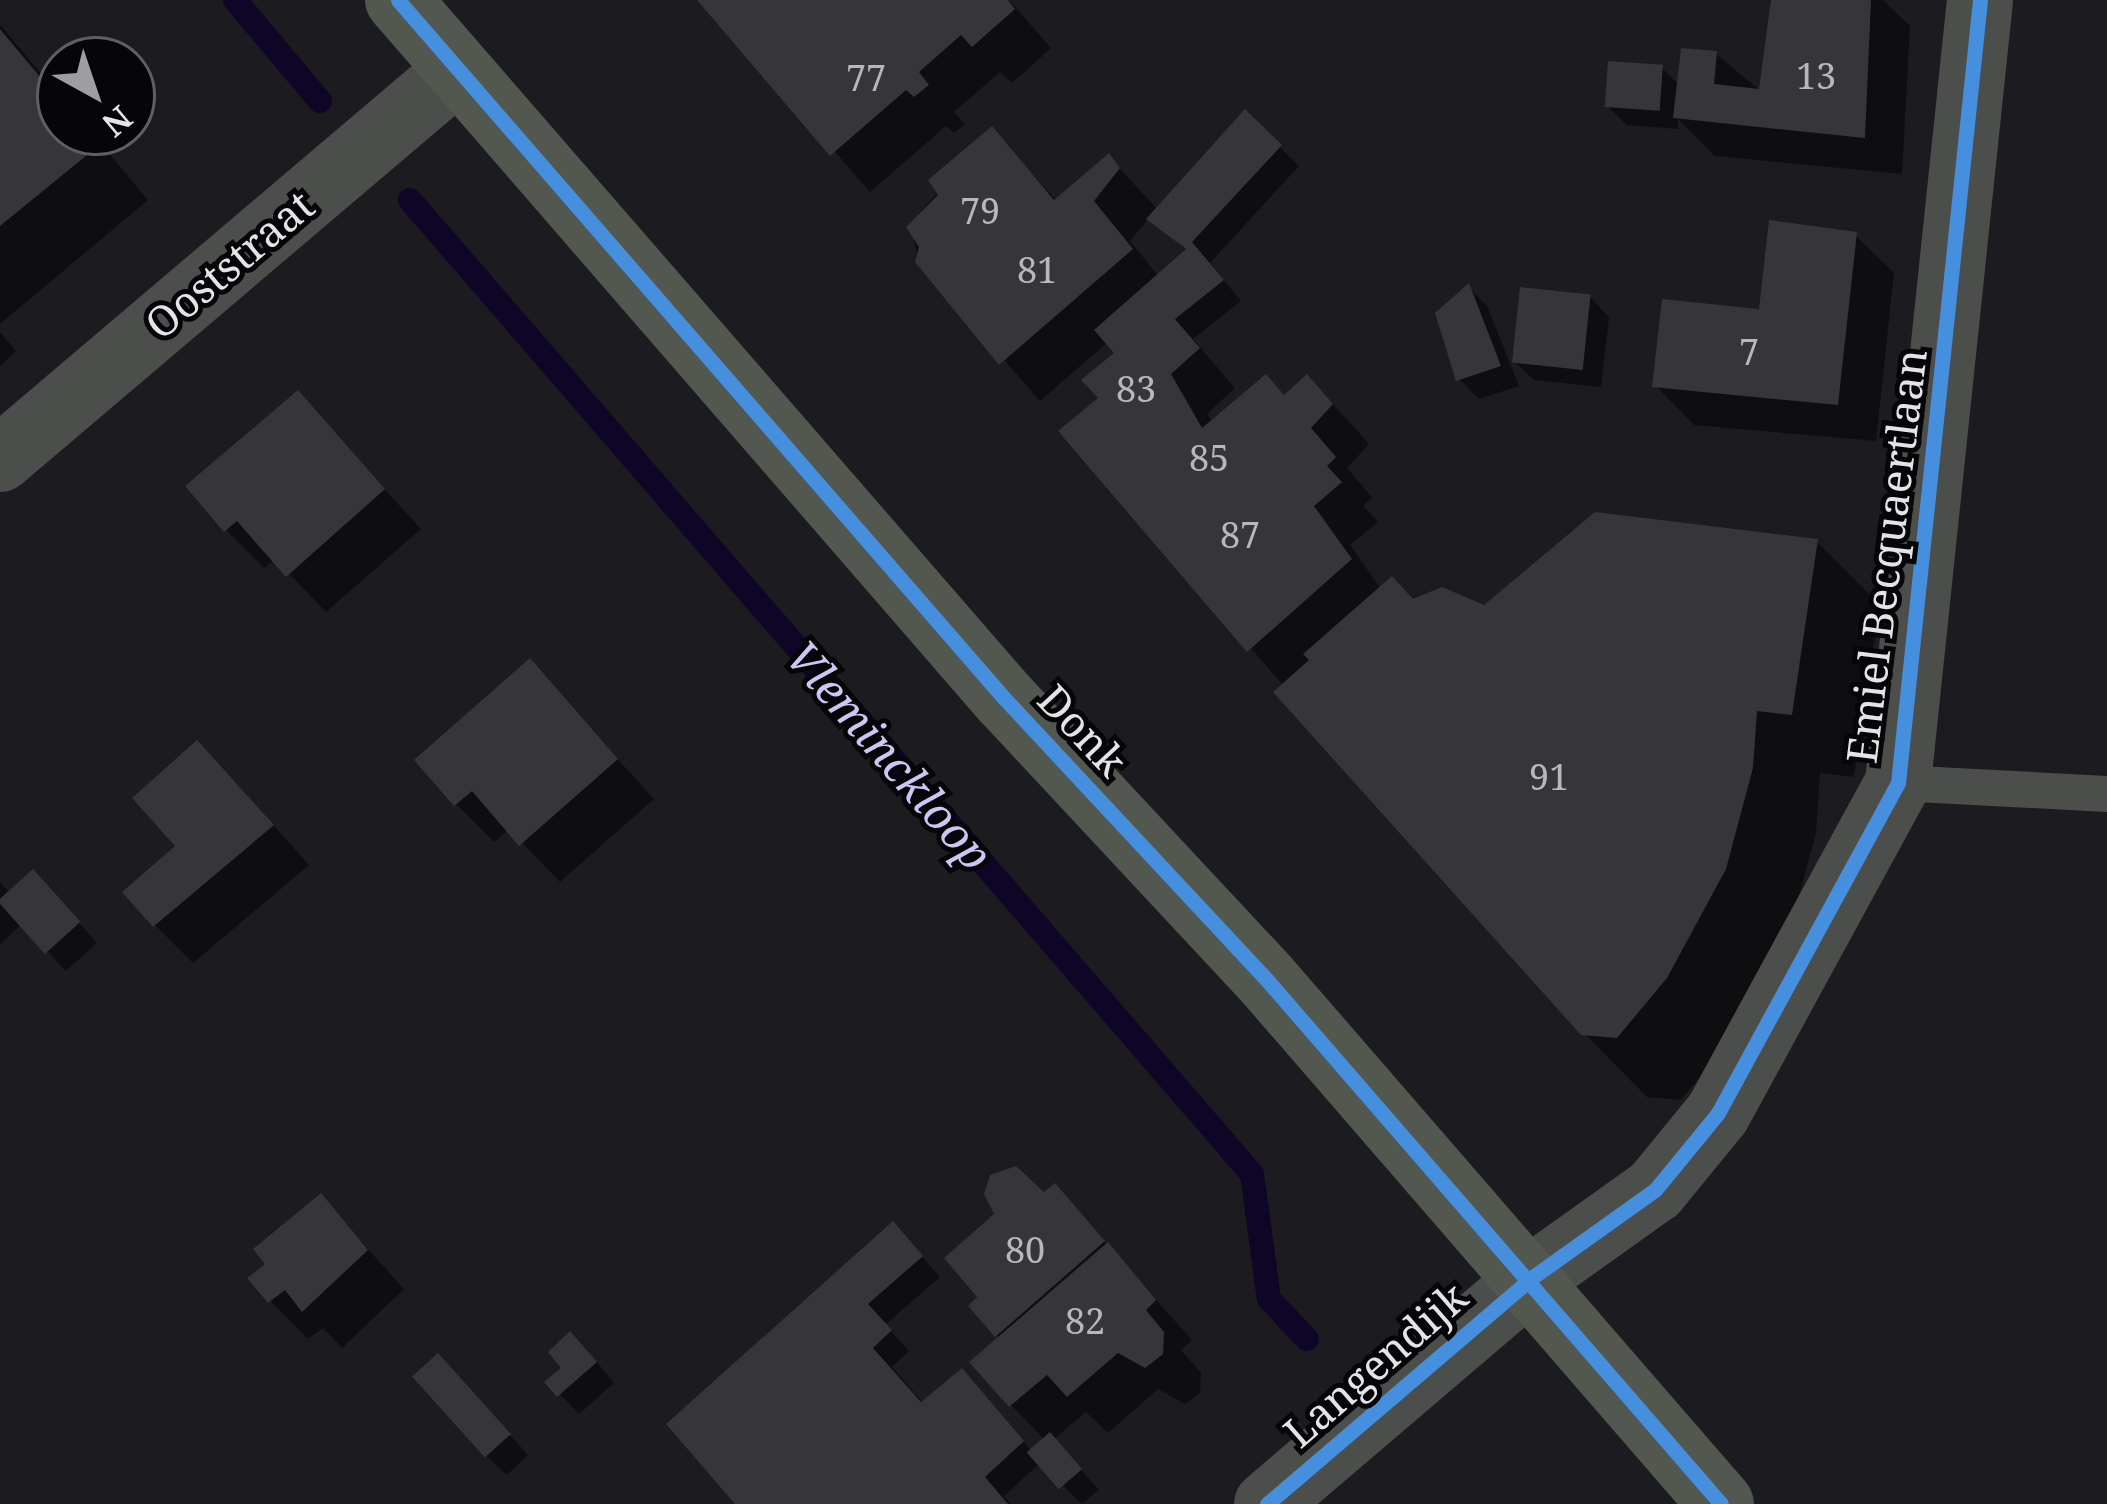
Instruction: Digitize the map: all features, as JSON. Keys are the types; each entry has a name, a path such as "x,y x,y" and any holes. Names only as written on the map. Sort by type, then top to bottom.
{"main road":[{"name":"Donk","path":"398,0 1004,698 1530,1279 1721,1504"}],"street":[{"name":"Emiel Becquaertlaan","path":"1530,1279 1655,1190 1718,1113 1898,783 1980,0"},
{"name":"Ooststraat","path":"0,458 458,70"},
{"name":"Langendijk","path":"1267,1504 1530,1279"}],"lane":[{"path":"1898,783 2107,794"}],"building":[{"path":"697,0 1008,0 1015,9 972,47 961,35 919,72 929,85 914,97 906,90 830,156"},
{"path":"1771,0 1871,0 1865,138 1673,118 1681,48 1717,51 1714,84 1759,89"},
{"path":"0,29 36,72 36,156 86,156 0,226"},
{"path":"1608,61 1663,65 1660,111 1605,107"},
{"path":"1245,109 1282,145 1192,242 1224,280 1175,319 1200,348 1171,374 1202,428 1266,374 1284,395 1307,374 1333,404 1311,428 1336,457 1327,466 1342,482 1314,506 1352,559 1247,652 1058,431 1098,398 1081,380 1114,353 1094,330 1186,249 1146,219"},
{"path":"992,126 1054,200 1109,153 1120,168 1094,201 1133,249 999,365 915,262 919,247 906,227 938,195 928,180"},
{"path":"1769,220 1857,232 1838,405 1652,387 1662,299 1759,309"},
{"path":"1469,283 1501,366 1456,381 1435,313"},
{"path":"1520,287 1591,294 1583,370 1512,363"},
{"path":"298,390 385,489 286,577 237,521 224,532 185,486"},
{"path":"1595,512 1818,539 1792,715 1757,711 1753,768 1726,869 1667,978 1617,1038 1581,1035 1273,692 1309,660 1303,654 1392,576 1413,599 1442,587 1484,605"},
{"path":"530,658 618,759 519,846 472,791 454,806 414,760"},
{"path":"197,740 274,825 153,927 122,892 175,846 132,798"},
{"path":"33,869 81,922 45,954 0,904 0,899"},
{"path":"1016,1166 1044,1192 1055,1183 1105,1241 995,1337 968,1306 977,1297 944,1258 994,1214 984,1194 990,1175"},
{"path":"321,1193 368,1250 302,1312 285,1290 268,1303 247,1278 265,1264 253,1249"},
{"path":"893,1221 923,1256 868,1304 892,1330 873,1348 921,1402 962,1368 1024,1441 985,1477 1008,1504 735,1504 666,1424"},
{"path":"1108,1242 1156,1300 1146,1310 1164,1332 1163,1354 1145,1368 1118,1353 1067,1397 1047,1375 1009,1407 969,1362"},
{"path":"570,1331 597,1362 557,1397 544,1382 561,1368 548,1352"},
{"path":"438,1353 511,1434 485,1457 412,1376"},
{"path":"1050,1432 1082,1469 1059,1489 1027,1452"}],"waterway":[{"name":"Vleminckloop","path":"235,0 320,101"},
{"name":"Vleminckloop","path":"410,200 1252,1174 1269,1299 1307,1339"}],"cycle path":[{"path":"398,0 1004,698 1267,980 1721,1504"},
{"path":"1267,1504 1530,1279 1655,1190 1718,1113 1898,783 1980,0"}]}
